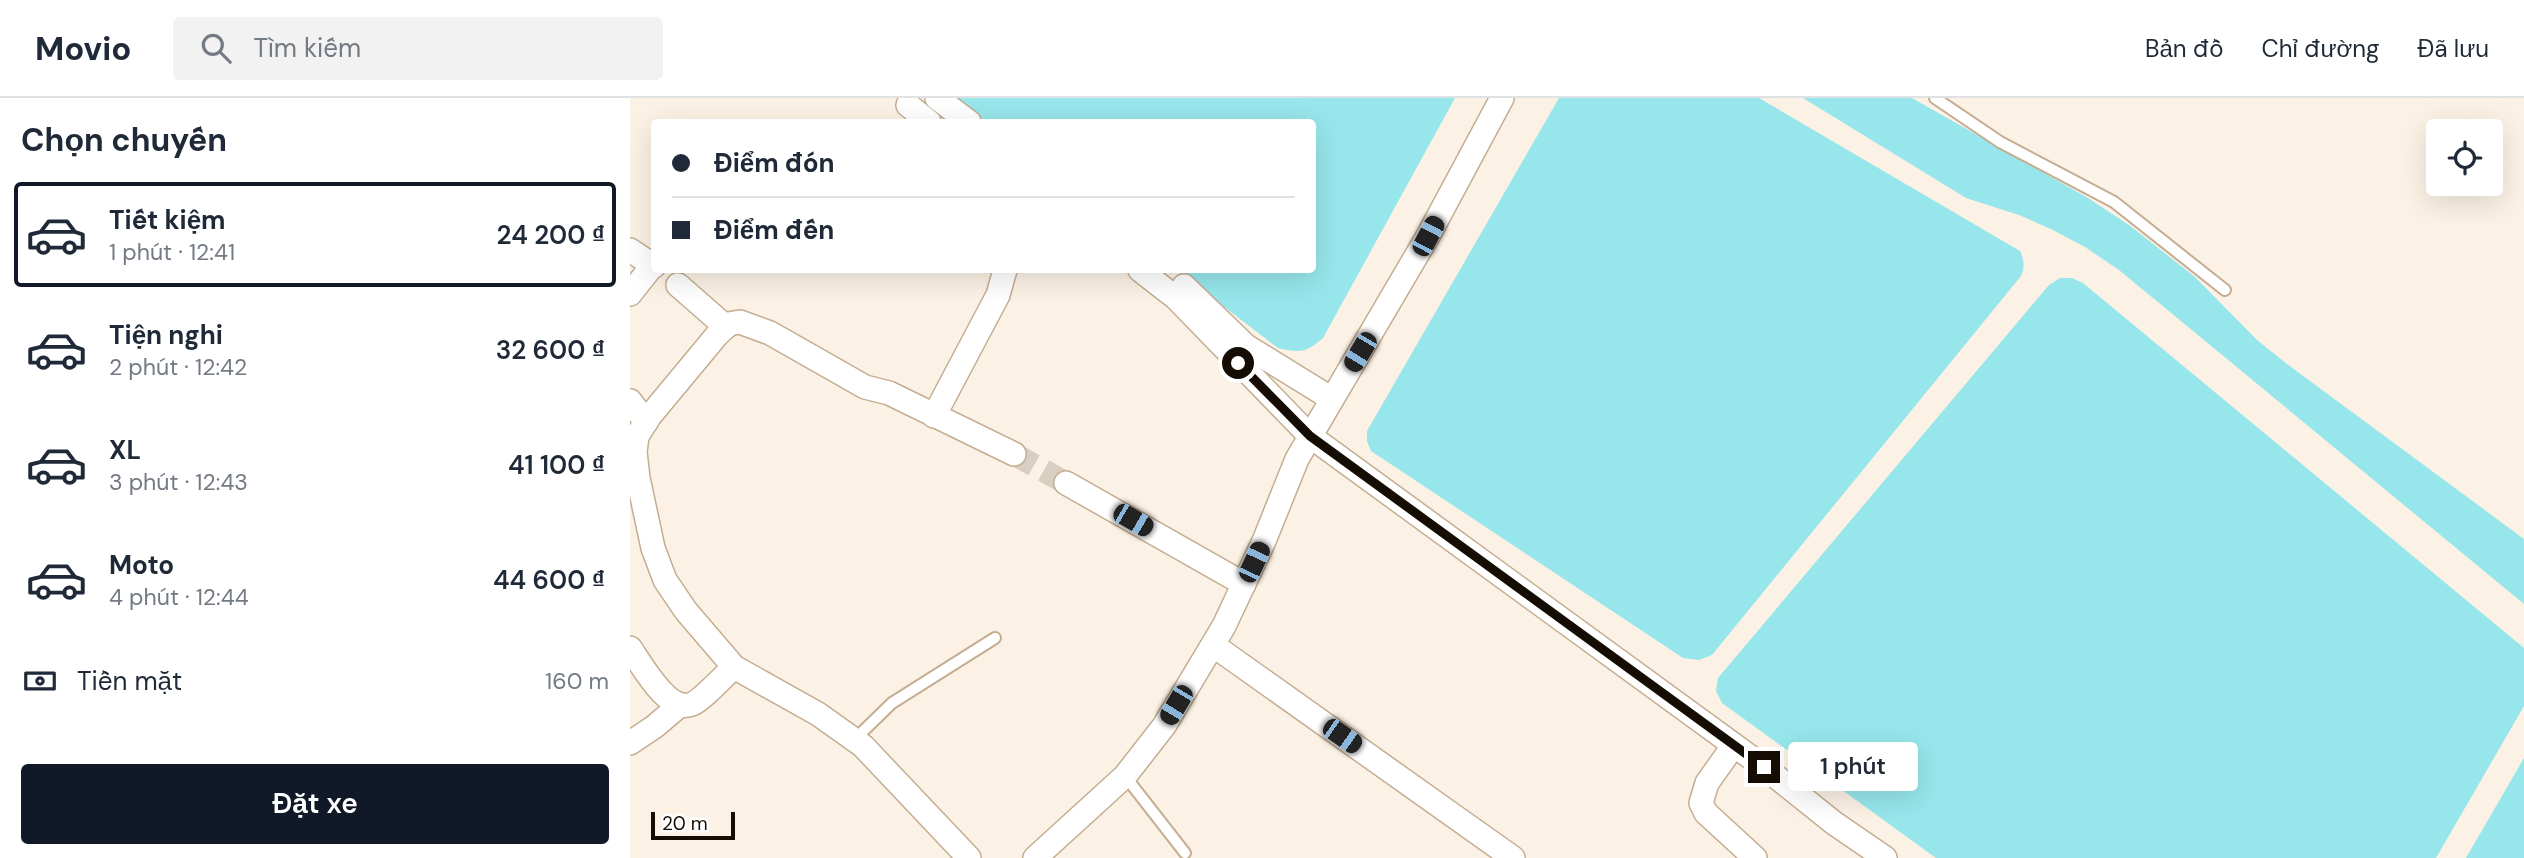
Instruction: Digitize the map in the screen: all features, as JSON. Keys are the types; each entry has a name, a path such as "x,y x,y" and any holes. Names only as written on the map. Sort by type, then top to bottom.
{"street":[{"path":"937,98 965,119"},
{"path":"1035,858 1125,776 1164,726 1213,645 1244,583 1297,459 1428,236 1502,98"},
{"path":"908,105 925,119"},
{"path":"630,250 651,264"},
{"path":"630,294 651,270"},
{"path":"934,416 998,295 1004,273"},
{"path":"1144,273 1176,298 1310,436 1885,858"},
{"path":"1166,273 1192,293 1246,346 1332,399"},
{"path":"678,285 726,327"},
{"path":"969,858 873,756 818,715 734,667 686,611 665,580 653,548 635,452 637,436 646,422 726,327 740,322 770,333 865,387 889,393 1014,454"},
{"path":"630,401 646,422"},
{"path":"1066,482 1244,583"},
{"path":"1213,645 1513,858"},
{"path":"630,648 666,698 680,705 693,704 734,667"},
{"path":"630,743 680,705"},
{"path":"1734,745 1707,783 1701,803 1706,813 1755,858"}],"lane":[{"path":"1935,98 2000,142 2114,202 2225,290"},
{"path":"854,740 892,702 995,638"},
{"path":"1125,776 1185,853"}],"water":[{"path":"954,98 1455,98 1323,338 1312,347 1297,351 1278,348 1180,273 1316,273 1316,119 982,119"},
{"path":"1559,98 1759,98 2020,251 2022,257 2021,276 1712,655 1699,660 1683,658 1371,451 1367,441 1367,431"},
{"path":"1803,98 1912,98 2088,198 2129,225 2195,277 2257,340 2287,364 2524,539 2524,604 2119,270 2053,230 2019,215 1966,198"},
{"path":"2060,278 2072,278 2083,283 2524,648 2524,706 2436,858 1936,858 1722,703 1716,691 1718,678 2049,285"},
{"path":"2524,758 2524,858 2466,858"}],"tunnel":[{"path":"1014,454 1066,483"}],"route":[{"path":"1238,363 1310,436 1764,767"}]}
